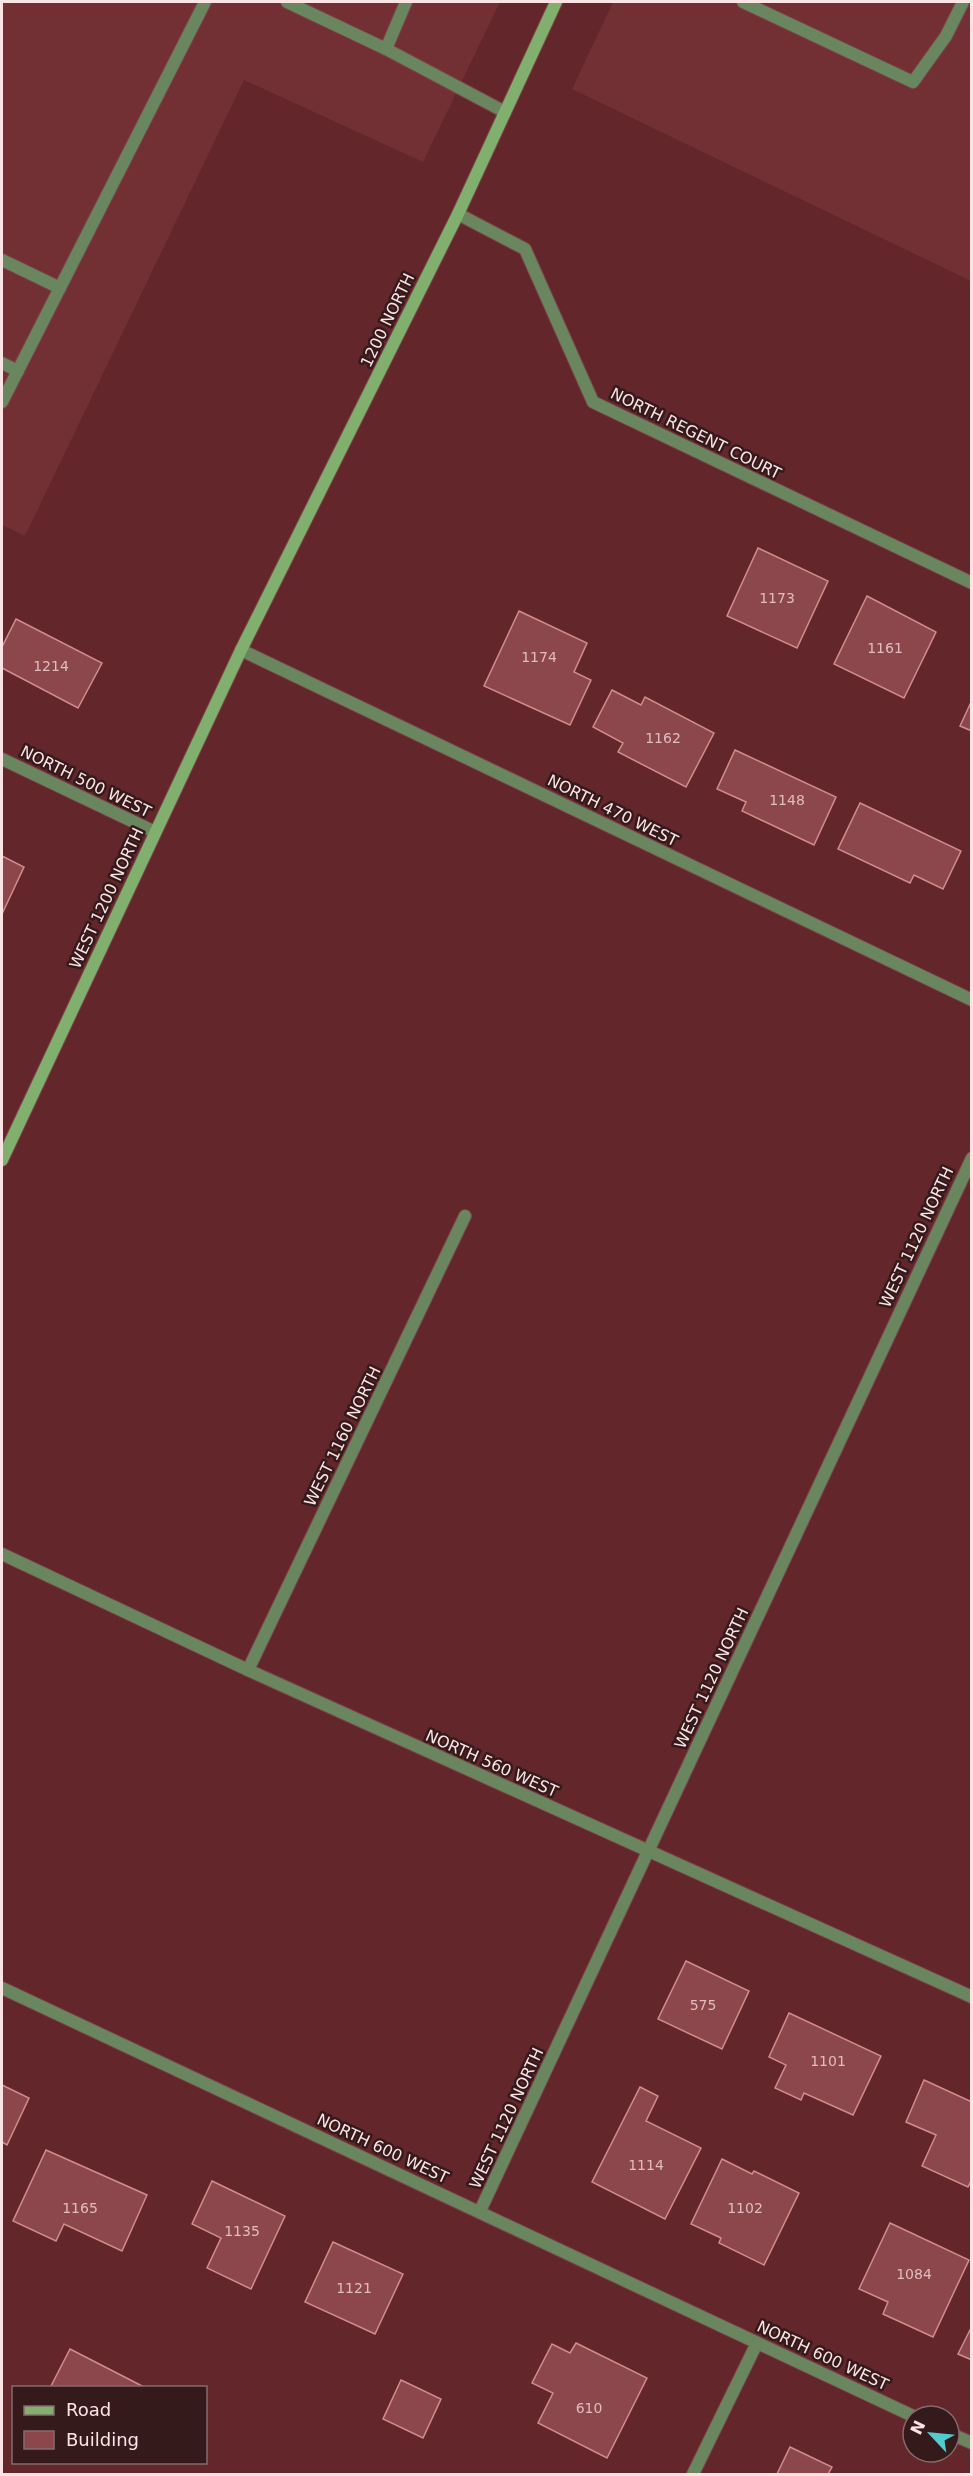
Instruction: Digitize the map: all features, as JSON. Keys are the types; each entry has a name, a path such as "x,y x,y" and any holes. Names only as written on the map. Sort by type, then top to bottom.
{"street":[{"path":"2,402 205,2"},
{"path":"386,49 406,2"},
{"name":"1200 NORTH","path":"241,650 458,214 556,2"},
{"path":"742,2 913,82 946,36 963,2"},
{"path":"293,3 505,112"},
{"name":"NORTH REGENT COURT","path":"458,214 525,249 593,402 972,583"},
{"path":"2,260 60,288"},
{"path":"2,363 18,370"},
{"name":"WEST 1200 NORTH","path":"2,1160 241,650"},
{"name":"NORTH 470 WEST","path":"241,650 972,1000"},
{"name":"NORTH 500 WEST","path":"2,759 155,832"},
{"name":"WEST 1120 NORTH","path":"480,2211 972,1158"},
{"name":"WEST 1160 NORTH","path":"248,1670 465,1216"},
{"name":"NORTH 560 WEST","path":"2,1554 248,1670 972,1997"},
{"name":"NORTH 600 WEST","path":"2,1988 901,2410"},
{"path":"693,2475 757,2343"}],"shaded area":[{"path":"2,2 500,2 423,162 244,80 25,536 2,525"},
{"path":"613,2 971,2 971,281 572,89"}],"building":[{"path":"758,548 828,581 797,648 727,616"},
{"path":"867,596 936,632 904,698 834,664"},
{"path":"519,611 587,643 574,672 591,680 570,725 484,686"},
{"path":"16,619 102,663 78,708 2,668 2,647"},
{"path":"612,690 641,705 645,697 714,733 686,787 618,752 623,743 593,727"},
{"path":"972,700 972,731 960,726"},
{"path":"735,750 836,797 814,845 742,811 746,802 717,789"},
{"path":"860,803 961,851 943,889 914,875 910,883 838,849"},
{"path":"2,856 24,867 2,914"},
{"path":"686,1961 749,1991 722,2049 658,2019"},
{"path":"789,2013 881,2056 853,2115 804,2093 801,2100 775,2088 786,2065 769,2057"},
{"path":"924,2080 972,2102 972,2179 968,2187 922,2166 936,2135 906,2122"},
{"path":"2,2085 29,2098 7,2145 2,2142"},
{"path":"640,2087 658,2096 646,2121 701,2148 665,2219 592,2182"},
{"path":"46,2150 147,2195 122,2251 64,2224 56,2241 13,2221"},
{"path":"722,2159 752,2174 754,2171 799,2193 764,2265 719,2243 721,2238 691,2224"},
{"path":"212,2181 285,2216 251,2289 207,2268 221,2238 192,2224"},
{"path":"890,2223 969,2260 933,2337 883,2314 888,2302 859,2289"},
{"path":"333,2242 403,2274 375,2334 305,2302"},
{"path":"972,2326 972,2360 958,2354"},
{"path":"576,2343 647,2378 607,2458 538,2423 553,2393 532,2383 552,2344 570,2353"},
{"path":"70,2349 142,2386 51,2386"},
{"path":"401,2380 441,2399 423,2438 383,2419"},
{"path":"790,2447 832,2467 828,2474 777,2474"}]}
